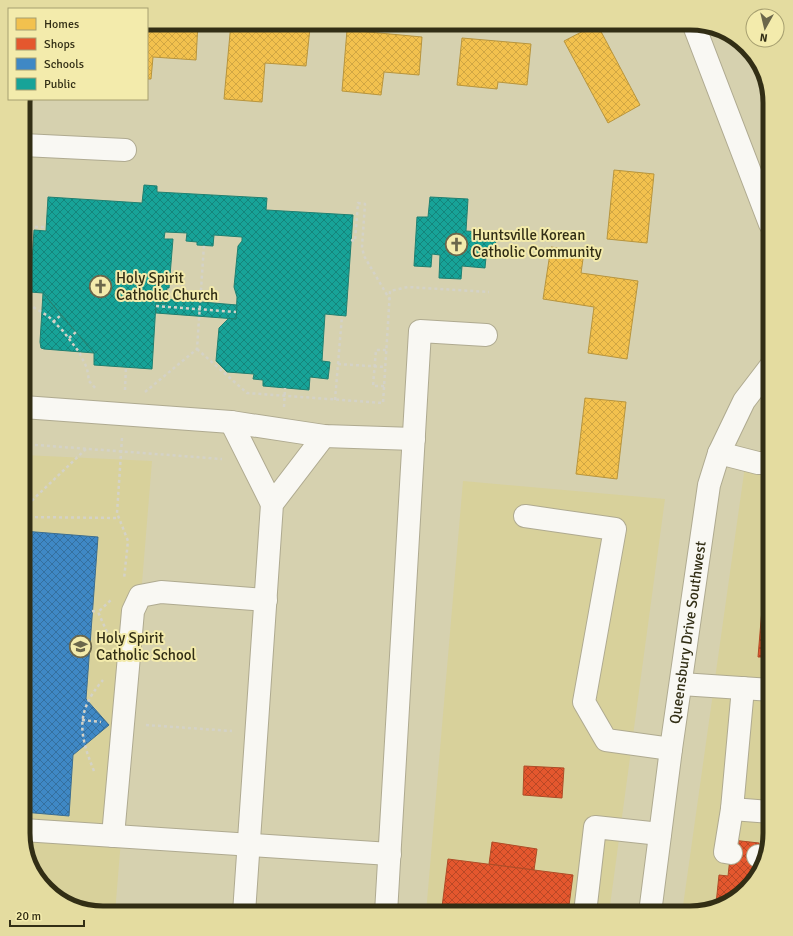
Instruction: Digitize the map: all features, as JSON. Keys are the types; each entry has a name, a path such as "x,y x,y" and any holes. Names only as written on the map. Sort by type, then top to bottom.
{"street":[{"path":"696,30 763,206"},
{"path":"30,145 125,150"},
{"path":"386,906 420,331 486,335"},
{"name":"Queensbury Drive Southwest","path":"651,906 703,517 709,485 719,453 744,402 763,376"},
{"path":"30,408 231,422 324,436 414,439"},
{"path":"231,422 272,504 245,906"},
{"path":"272,504 324,436"},
{"path":"719,453 763,463"},
{"path":"525,516 616,529 584,702 606,740 671,749"},
{"path":"113,836 134,611 140,596 160,592 266,600"},
{"path":"681,684 763,689"},
{"path":"731,853 725,852 732,809 743,688"},
{"path":"732,809 763,811"},
{"path":"586,906 595,827 660,834"},
{"path":"30,830 390,854"}],"path":[{"path":"351,240 355,241 358,203 365,204 362,236 364,256 390,300"},
{"path":"30,227 46,227"},
{"path":"141,396 197,350 204,245"},
{"path":"30,304 48,316 69,338 79,352 87,368 89,382 97,389 102,391"},
{"path":"156,306 236,312"},
{"path":"53,322 61,315"},
{"path":"335,400 342,316"},
{"path":"69,338 76,332"},
{"path":"197,350 248,393 383,403"},
{"path":"384,386 374,386 375,367 376,350 386,350"},
{"path":"338,364 385,367"},
{"path":"126,367 126,394"},
{"path":"285,396 286,388"},
{"path":"123,432 117,513 128,541 124,582"},
{"path":"30,445 228,459"},
{"path":"30,502 86,449"},
{"path":"30,517 119,518"},
{"path":"92,611 98,612"},
{"path":"95,775 81,731 83,710 93,691 107,675"},
{"path":"82,720 233,731"}],"shaded area":[{"name":"Holy Spirit Catholic School","path":"30,455 152,461 116,906 84,904 63,894 51,885 42,873 31,847"},
{"path":"745,466 763,467 763,833 761,852 751,873 742,885 730,894 709,904 683,906"},
{"path":"463,481 665,499 610,906 427,906"}],"building: Homes":[{"path":"148,30 198,30 196,60 153,57 151,79 148,79"},
{"path":"230,30 310,30 306,66 265,63 262,102 224,99"},
{"path":"347,30 422,37 419,75 384,72 381,95 342,91"},
{"path":"585,30 600,30 640,105 608,123 564,41"},
{"path":"462,38 531,44 527,85 498,82 497,89 457,85"},
{"path":"614,170 654,174 647,243 607,239"},
{"path":"551,247 584,252 581,273 638,281 627,359 588,353 594,307 543,299"},
{"path":"585,398 626,402 617,479 576,474"}],"building: Shops":[{"path":"763,597 763,657 758,657"},
{"path":"524,766 564,768 562,798 523,795"},
{"path":"732,840 759,843 758,859 751,873 742,885 730,894 716,901 719,875 728,876"},
{"path":"492,842 537,849 534,870 489,864"},
{"path":"448,859 573,875 569,906 442,906"}],"building: Schools":[{"path":"30,532 98,537 86,699 109,725 73,755 69,816 30,813"}],"building: Public":[{"name":"Holy Spirit Catholic Church","path":"144,185 157,186 157,192 267,198 266,210 353,215 346,316 325,314 322,361 330,362 328,379 310,377 309,390 263,386 263,380 253,379 254,374 227,372 216,361 219,328 229,318 236,319 237,297 234,287 238,246 242,241 242,237 214,235 213,246 197,245 197,242 186,241 187,233 165,232 164,239 173,239 169,288 167,288 166,304 156,303 152,369 94,365 94,353 43,293 30,292 34,230 46,231 48,197 142,203"},
{"name":"Huntsville Korean Catholic Community","path":"430,197 468,199 466,231 496,233 495,258 486,257 485,268 462,266 461,279 439,278 440,255 432,254 431,267 414,266 417,217 428,217"},
{"path":"43,293 94,353 41,348 40,342"},
{"path":"166,299 237,305 236,319 156,313 156,303 166,304"}],"place":[{"name":"Huntsville Korean Catholic Community","path":"456,244"},
{"name":"Holy Spirit Catholic Church","path":"100,287"},
{"name":"Holy Spirit Catholic School","path":"80,647"}]}
